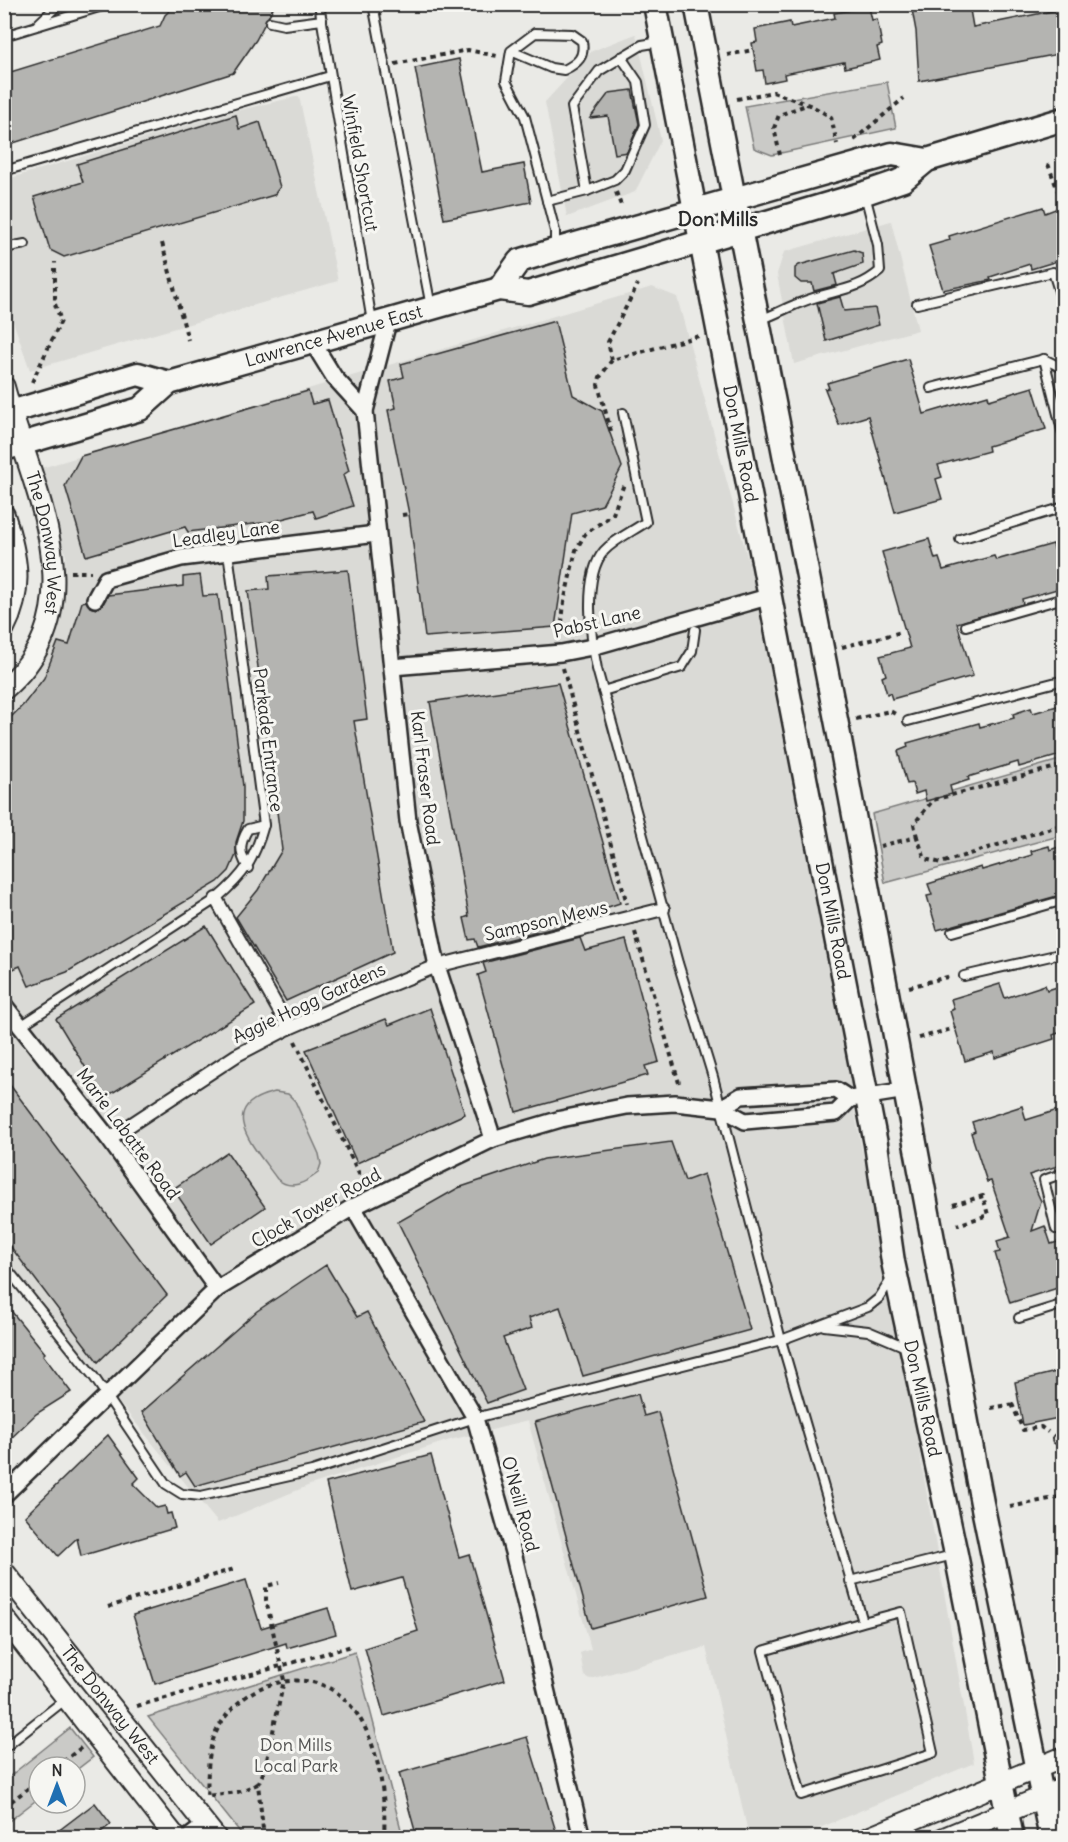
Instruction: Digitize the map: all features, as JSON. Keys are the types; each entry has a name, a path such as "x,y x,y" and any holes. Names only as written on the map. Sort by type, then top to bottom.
{"main road":[{"name":"Don Mills Road","path":"655,4 699,241 771,597 858,1098 956,1554 1012,1838"},
{"name":"Don Mills Road","path":"696,4 906,1090 981,1503 1038,1768 1054,1792 1052,1838"},
{"name":"Lawrence Avenue East","path":"13,446 140,408 169,383 499,289 528,293 865,194 903,180 927,160 1064,119"},
{"name":"Lawrence Avenue East","path":"499,289 519,261 555,250 892,154 927,160"},
{"path":"8,413 138,374 169,383"}],"street":[{"name":"Karl Fraser Road","path":"380,324 365,411 376,534 408,820 437,966 493,1139"},
{"path":"314,343 334,377 365,411"},
{"name":"The Donway West","path":"4,387 13,446 51,544 54,565 53,608 48,626 35,654 21,674 4,689"},
{"name":"The Donway West","path":"4,515 13,542 18,583 15,604 4,628"},
{"name":"Leadley Lane","path":"95,599 106,579 181,558 376,534"},
{"name":"Pabst Lane","path":"392,667 561,653 592,647 771,597"},
{"path":"216,899 289,1028"},
{"name":"Sampson Mews","path":"437,966 631,919 663,909"},
{"name":"Aggie Hogg Gardens","path":"109,1139 222,1064 289,1028 437,966"},
{"name":"Marie Labatte Road","path":"4,1005 22,1025 109,1139 217,1289"},
{"name":"Clock Tower Road","path":"721,1108 741,1096 836,1090 858,1098"},
{"name":"Clock Tower Road","path":"4,1495 217,1289 353,1207 493,1139 561,1119 627,1106 675,1103 721,1108 745,1121 836,1113 858,1098 906,1090"},
{"name":"O'Neill Road","path":"353,1207 475,1418 513,1552 582,1838"},
{"name":"The Donway West","path":"4,1572 210,1832"},
{"name":"The Donway West","path":"4,1618 176,1838"},
{"path":"67,1698 90,1680"},
{"path":"868,1838 1064,1757"},
{"path":"944,1838 1054,1792"},
{"path":"188,1838 210,1832"}],"lane":[{"path":"37,25 59,4"},
{"path":"4,36 109,4"},
{"name":"Winfield Shortcut","path":"320,4 330,76 380,324"},
{"path":"374,4 431,309"},
{"path":"270,22 284,25 322,20"},
{"path":"511,55 564,70 580,59 584,51 577,36 548,32 535,33 511,55 506,81 525,117 555,231 555,250"},
{"path":"586,191 572,107 598,70 642,45 661,42"},
{"path":"547,201 586,191 615,180 625,170 645,124 638,82 621,57"},
{"path":"4,171 330,76"},
{"path":"758,320 777,315 802,302 867,283 880,271 878,245 865,194"},
{"path":"4,248 25,244"},
{"path":"917,304 1053,272 1064,307"},
{"path":"931,388 1044,359 1064,369"},
{"path":"1044,359 1064,438"},
{"path":"623,413 646,522 611,545 599,558 592,594 592,647 663,909 721,1108 781,1340 862,1622"},
{"path":"960,539 1064,507"},
{"name":"Parkade Entrance","path":"22,1025 216,899 248,868 256,853 264,825 228,552"},
{"path":"966,626 1064,598"},
{"path":"603,691 682,667 692,651 695,630"},
{"path":"908,721 1064,680"},
{"path":"248,868 240,855 242,840 248,829 264,825"},
{"path":"952,932 1064,900"},
{"path":"964,976 1064,953"},
{"path":"1064,1173 1044,1180 1056,1229 1064,1227"},
{"path":"4,1265 106,1394 166,1484 176,1492 192,1496 216,1493 312,1471 475,1418 781,1340 823,1326 872,1305 895,1272"},
{"path":"1018,1318 1064,1304"},
{"path":"823,1326 873,1332 911,1349"},
{"path":"850,1581 956,1554"},
{"path":"901,1612 933,1753 801,1795 763,1651 862,1622 901,1612"},
{"path":"4,1748 67,1698"}],"path":[{"path":"385,65 468,50 511,55"},
{"path":"727,55 753,50"},
{"path":"737,99 773,92 807,104 831,117 837,144"},
{"path":"854,140 904,98"},
{"path":"780,155 774,128 780,115 807,104"},
{"path":"1048,164 1061,200 1064,199"},
{"path":"162,243 188,340"},
{"path":"32,382 61,321 55,304 55,262"},
{"path":"612,360 608,342 638,284"},
{"path":"613,434 598,385 600,377 612,360 699,336"},
{"path":"562,623 564,602 576,550 585,534 613,514 620,500 625,476"},
{"path":"402,515 409,513"},
{"path":"71,572 95,572"},
{"path":"842,648 902,632"},
{"path":"562,661 631,919 679,1083"},
{"path":"856,719 890,711 908,721"},
{"path":"1064,765 933,800 914,824 925,860 941,863 1064,824"},
{"path":"880,846 917,837"},
{"path":"909,987 944,976 964,976"},
{"path":"289,1028 361,1178"},
{"path":"919,1038 955,1028"},
{"path":"953,1205 983,1196 988,1215 957,1225"},
{"path":"991,1408 1013,1404 1023,1430 1041,1426 1060,1439"},
{"path":"1010,1507 1064,1496"},
{"path":"108,1607 234,1569"},
{"path":"264,1838 258,1784 265,1769 283,1682 282,1666 266,1600 266,1586 279,1582"},
{"path":"137,1706 352,1646"},
{"path":"258,1784 238,1792 207,1796 211,1747 222,1723 234,1708 258,1690 283,1682 306,1679 328,1686 347,1702 363,1722 372,1744 381,1786 384,1838"},
{"path":"72,1755 87,1744"},
{"path":"4,1807 27,1789"}],"shaded area":[{"path":"636,34 661,140 635,192 567,217 545,102 592,51"},
{"path":"299,96 338,281 30,370 5,298 4,180 231,112"},
{"path":"891,221 918,330 794,364 777,274 784,252"},
{"path":"652,287 677,297 757,593 777,706 848,1061 856,1119 903,1358 974,1763 798,1837 749,1837 706,1647 590,1679 584,1676 580,1653 591,1649 528,1421 450,1440 310,1485 218,1523 5,1264 4,1037 7,1035 4,1032 5,693 28,675 60,620 66,556 38,469"}],"green space":[{"path":"887,82 896,128 772,155 754,148 745,106"},
{"path":"1063,759 1063,835 885,883 872,814"},
{"path":"275,1092 288,1094 295,1101 319,1154 321,1164 318,1173 298,1184 287,1185 277,1179 244,1130 242,1118 246,1107 256,1099"},
{"name":"Don Mills Local Park","path":"355,1652 403,1837 244,1837 148,1717"},
{"path":"70,1728 93,1757 87,1762 87,1755 36,1755"},
{"path":"27,1762 27,1807 5,1824 5,1780"}],"building":[{"path":"176,4 275,4 256,40 233,73 4,146 4,74 160,26 165,15"},
{"path":"911,4 969,4 973,27 1057,10 1064,53 919,81 916,31"},
{"path":"869,7 872,20 877,19 882,45 877,47 880,60 845,68 844,62 784,74 785,79 765,83 763,70 757,71 752,43 757,42 755,29 790,22 791,27 835,18 834,13"},
{"path":"459,59 482,172 524,164 531,202 444,219 415,68"},
{"path":"632,90 639,124 627,152 615,154 608,116 590,118 609,93"},
{"path":"236,115 239,129 260,122 280,187 274,195 64,257 50,250 34,197 83,182 77,164"},
{"path":"1043,207 1045,213 1058,208 1059,214 1064,213 1064,259 1031,269 1030,264 990,277 991,280 943,290 929,246 950,240 949,236"},
{"path":"854,250 862,253 863,264 834,274 837,285 814,291 812,283 801,283 795,278 795,268 799,265"},
{"path":"840,297 844,311 875,308 879,325 826,341 817,303"},
{"path":"555,321 573,395 602,411 622,467 602,505 572,513 555,627 425,637 409,514 388,410 396,408 390,381 404,377 401,364"},
{"path":"908,359 924,414 988,395 989,400 1033,387 1046,429 988,446 989,451 938,465 942,477 936,479 942,499 895,512 868,416 839,425 825,389 829,388 827,383"},
{"path":"308,391 312,404 328,400 349,471 343,475 353,506 316,518 313,511 270,522 188,532 185,527 86,556 65,486 81,456"},
{"path":"929,539 935,559 939,558 943,570 994,556 996,560 1053,544 1064,587 1022,599 1023,604 957,623 973,676 892,699 890,693 887,694 882,677 886,675 880,656 910,648 882,552"},
{"path":"348,570 367,719 354,721 393,952 286,1001 236,917 258,890 282,850 248,591 269,589 268,576"},
{"path":"200,575 203,596 218,595 243,786 243,821 236,842 236,855 229,871 218,882 67,972 29,986 20,966 11,970 4,961 4,724 24,704 44,678 58,642 69,645 82,602 86,601 90,607 96,609 103,604 108,595 183,586 183,577"},
{"path":"558,683 620,903 572,919 574,923 478,947 475,939 469,940 464,918 469,916 430,702"},
{"path":"1064,704 1064,754 1019,767 1018,762 968,777 969,780 950,786 952,794 926,801 924,791 915,794 912,783 907,784 898,751 908,747 907,743 979,723 980,727 1014,718 1013,714 1031,708 1033,713"},
{"path":"1064,845 1064,894 937,930 927,896 932,895 928,884 981,867 982,870 1032,855 1031,851 1049,846 1050,850"},
{"path":"206,926 255,1005 104,1098 56,1019"},
{"path":"580,938 585,951 626,940 659,1062 645,1066 648,1075 516,1112 478,975 486,972 483,963"},
{"path":"1000,984 1005,998 1045,985 1047,990 1064,985 1064,1031 1053,1035 1054,1039 995,1058 994,1052 965,1061 950,1011 954,1009 951,999"},
{"path":"430,1008 465,1114 357,1163 306,1050 386,1019 389,1025"},
{"path":"4,1077 167,1295 98,1362 4,1238"},
{"path":"1022,1106 1026,1120 1064,1108 1064,1164 1029,1175 1041,1201 1032,1231 1045,1226 1051,1244 1064,1240 1064,1286 1010,1303 995,1253 1000,1252 997,1241 1010,1237 991,1181 987,1182 971,1133 975,1131 972,1122"},
{"path":"671,1142 685,1181 704,1174 750,1330 583,1376 560,1307 529,1318 532,1328 503,1338 523,1390 487,1403 398,1222 458,1188 544,1159"},
{"path":"227,1152 265,1207 211,1244 173,1189"},
{"path":"326,1265 357,1317 367,1312 424,1422 195,1486 186,1472 180,1476 142,1412 257,1311"},
{"path":"4,1302 45,1353 43,1355 71,1392 36,1414 4,1445"},
{"path":"1064,1370 1064,1417 1023,1425 1015,1382"},
{"path":"638,1394 644,1416 658,1412 708,1596 591,1628 535,1422"},
{"path":"108,1435 139,1478 133,1484 157,1508 165,1506 167,1514 171,1513 175,1528 81,1556 77,1538 58,1556 25,1516"},
{"path":"431,1455 459,1557 469,1554 505,1680 384,1716 365,1648 418,1631 402,1578 352,1592 326,1483"},
{"path":"246,1580 261,1628 328,1608 336,1634 287,1648 286,1643 155,1684 133,1615"},
{"path":"527,1737 558,1838 417,1838 399,1773"},
{"path":"95,1803 111,1824 93,1838 49,1838 79,1815 87,1815 87,1809"}],"district":[{"name":"Don Mills","path":"718,219"}]}
